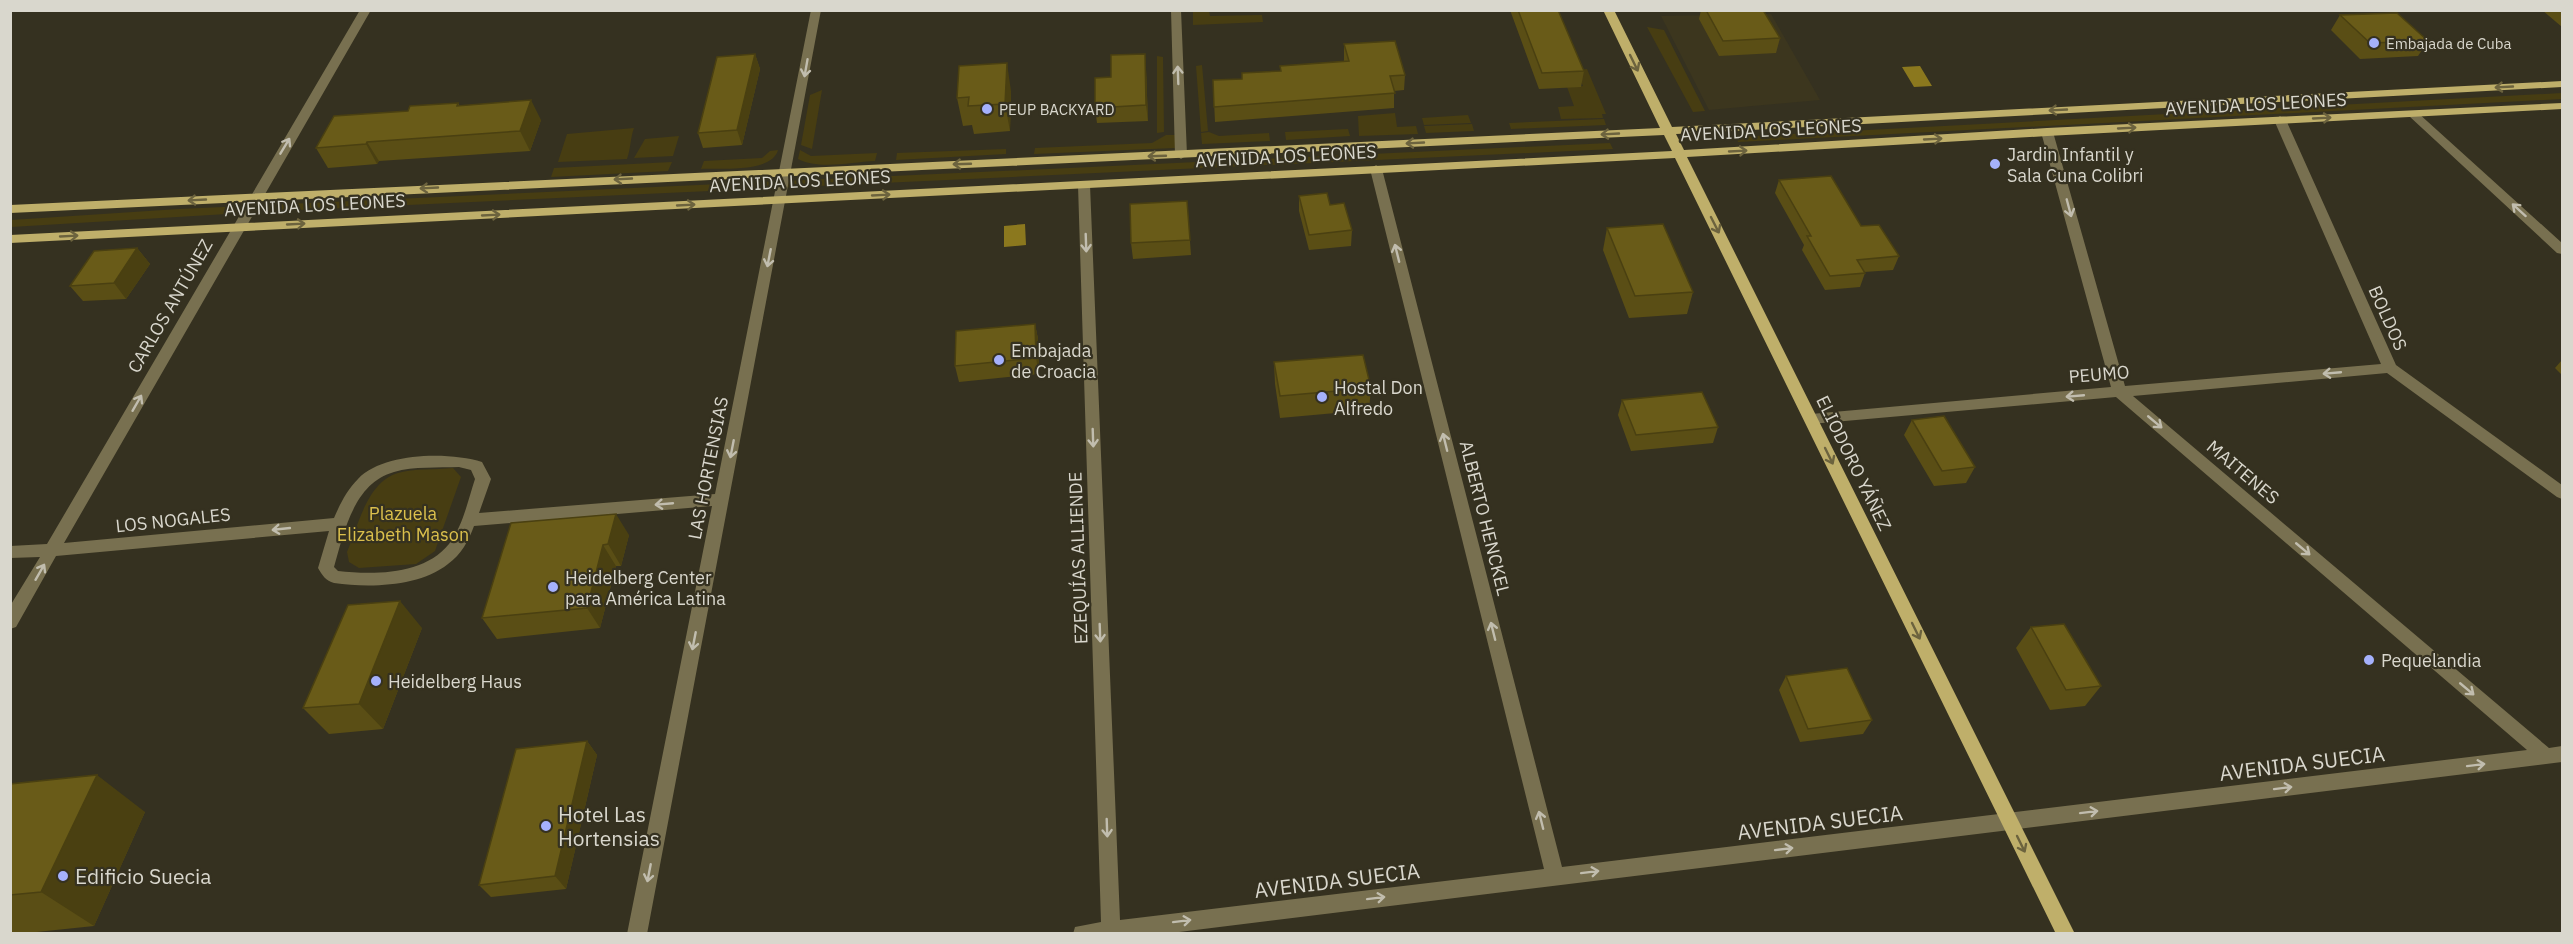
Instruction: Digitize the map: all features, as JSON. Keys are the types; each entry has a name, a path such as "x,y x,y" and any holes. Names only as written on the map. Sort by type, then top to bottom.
{"main road":[{"name":"ELIODORO YÁÑEZ","path":"1608,10 2066,933"},
{"name":"AVENIDA LOS LEONES","path":"10,209 787,171 1181,155 2562,84"},
{"name":"AVENIDA LOS LEONES","path":"10,239 780,201 2562,106"}],"street":[{"name":"CARLOS ANTÚNEZ","path":"10,622 255,197 366,10"},
{"name":"LAS HORTENSIAS","path":"637,933 787,171 816,10"},
{"path":"1176,10 1181,155"},
{"path":"2413,114 2562,250"},
{"name":"BOLDOS","path":"2280,120 2390,368 2562,493"},
{"path":"2047,132 2119,392"},
{"name":"ALBERTO HENCKEL","path":"1376,169 1555,876"},
{"name":"EZEQUÍAS ALLIENDE","path":"1084,184 1111,930"},
{"name":"PEUMO","path":"1811,419 2390,368"},
{"name":"MAITENES","path":"2119,392 2554,755"},
{"path":"459,461 477,466 483,479 469,520 454,550 435,568 411,576 351,580 334,577 326,568 339,524 358,487 373,474 390,467 459,461"},
{"path":"469,520 722,499"},
{"name":"LOS NOGALES","path":"10,552 339,524"},
{"name":"AVENIDA SUECIA","path":"1082,933 2554,755"}],"shaded area":[{"path":"1771,14 1820,100 1709,110 1661,16"},
{"path":"1920,66 1932,86 1914,87 1902,67"},
{"path":"1025,224 1026,245 1004,247 1004,226"}],"green space":[{"path":"1193,11 1209,11 1210,16 1262,15 1263,22 1193,25"},
{"path":"1647,27 1664,30 1705,111 1693,112"},
{"path":"1157,56 1163,57 1164,132 1157,133"},
{"path":"1202,65 1208,131 1201,132 1196,66"},
{"path":"1587,69 1606,114 1602,114 1603,118 1561,119 1558,107 1574,106 1567,87 1583,86 1576,70"},
{"path":"822,90 812,149 801,145 810,95"},
{"path":"2562,93 2562,99 1738,142 1736,137"},
{"path":"1395,113 1397,127 1416,126 1418,134 1359,136 1358,116"},
{"path":"1468,115 1471,123 1424,125 1422,118"},
{"path":"1604,119 1606,125 1511,129 1509,123"},
{"path":"1472,124 1474,131 1426,133 1424,126"},
{"path":"634,128 627,159 558,162 567,134"},
{"path":"1348,129 1350,136 1286,140 1285,132"},
{"path":"1209,132 1219,136 1269,133 1270,141 1202,144 1201,133"},
{"path":"1166,135 1175,135 1175,148 1034,154 1035,148 1152,143"},
{"path":"679,136 673,156 634,158 645,139"},
{"path":"1610,143 1613,149 279,211 11,227 11,220 179,209"},
{"path":"1006,149 1006,154 896,160 897,153"},
{"path":"778,150 774,157 766,163 756,166 701,169 704,161 762,158 770,151"},
{"path":"800,150 811,156 877,153 875,161 826,165 798,159"},
{"path":"672,162 668,171 551,177 554,168"},
{"name":"Plazuela Elizabeth Mason","path":"453,468 461,477 435,551 416,564 359,568 349,562 347,552 365,506 378,485 387,478 404,471"}],"building":[{"path":"1518,10 1558,10 1584,71 1542,73"},
{"path":"1706,10 1763,10 1780,38 1723,41"},
{"path":"2397,13 2428,41 2370,43 2340,15"},
{"path":"1395,41 1405,75 1390,76 1395,93 1214,107 1213,80 1242,79 1242,73 1281,71 1280,66 1349,61 1344,44"},
{"path":"755,54 737,130 698,133 717,57"},
{"path":"1145,54 1146,105 1095,108 1095,78 1111,77 1111,55"},
{"path":"1007,63 1005,104 968,106 969,97 957,98 959,66"},
{"path":"531,100 520,131 316,148 334,116 408,111 410,106 458,103 457,106"},
{"path":"1831,176 1861,226 1879,225 1899,256 1857,260 1865,273 1830,276 1807,236 1811,236 1779,180"},
{"path":"1327,193 1330,205 1344,203 1352,230 1309,235 1299,196"},
{"path":"1187,201 1190,240 1131,243 1130,204"},
{"path":"1663,224 1693,292 1635,296 1607,228"},
{"path":"137,248 114,283 70,286 94,251"},
{"path":"1035,324 1036,358 955,366 956,331"},
{"path":"1363,355 1371,388 1280,396 1274,362"},
{"path":"1702,392 1718,427 1636,435 1622,400"},
{"path":"1944,416 1975,467 1942,471 1912,420"},
{"path":"616,514 608,544 603,545 587,608 482,618 511,523"},
{"path":"400,601 359,704 303,708 348,605"},
{"path":"2064,624 2101,686 2066,690 2031,627"},
{"path":"1847,668 1872,720 1808,729 1786,676"},
{"name":"Hotel Las Hortensias","path":"587,741 555,876 479,885 516,749"},
{"path":"97,775 41,892 10,895 10,784"}],"place":[{"name":"Embajada de Cuba","path":"2374,43"},
{"name":"PEUP BACKYARD","path":"987,109"},
{"name":"Jardin Infantil y Sala Cuna Colibri","path":"1995,164"},
{"name":"Embajada de Croacia","path":"999,360"},
{"name":"Hostal Don Alfredo","path":"1322,397"},
{"name":"Heidelberg Center para América Latina","path":"553,587"},
{"name":"Pequelandia","path":"2369,660"},
{"name":"Heidelberg Haus","path":"376,681"},
{"name":"Hotel Las Hortensias","path":"546,826"},
{"name":"Edificio Suecia","path":"63,876"}]}
